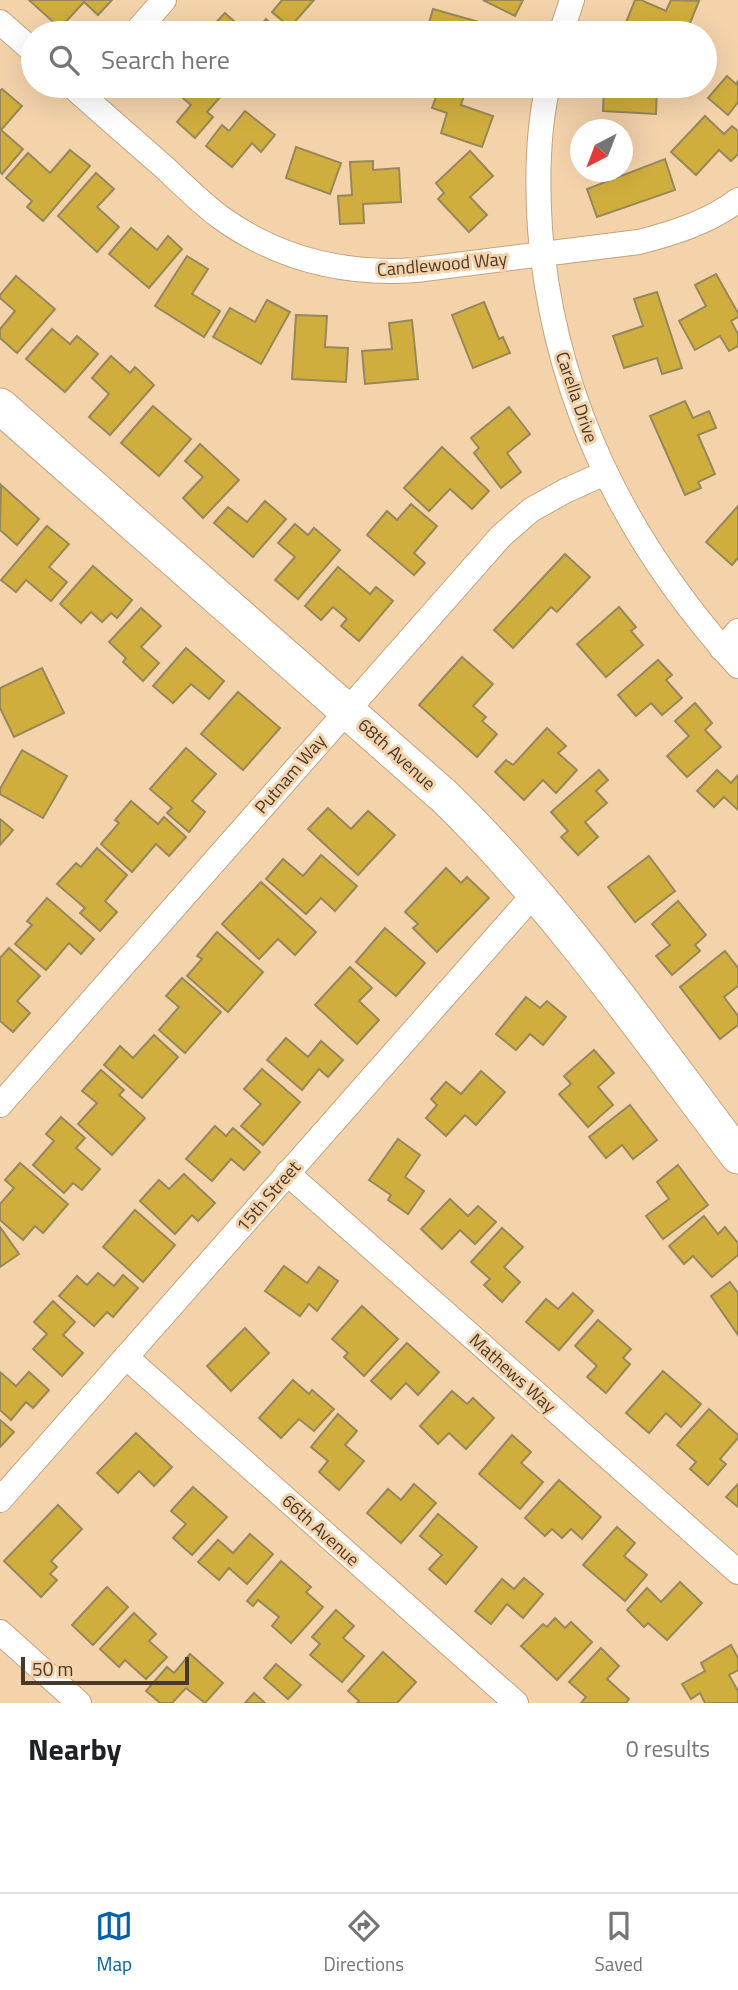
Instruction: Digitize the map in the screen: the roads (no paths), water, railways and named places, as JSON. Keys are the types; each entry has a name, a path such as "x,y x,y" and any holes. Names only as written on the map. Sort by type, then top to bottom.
{"street":[{"path":"146,21 164,0"},
{"path":"565,21 572,0"},
{"path":"0,22 21,40"},
{"name":"Candlewood Way","path":"91,98 218,215 245,234 279,251 351,270 389,272 639,242 705,220 738,200"},
{"name":"Carella Drive","path":"546,98 540,147 538,202 542,254 549,303 562,360 580,415 605,473 636,531 687,607 733,648"},
{"name":"68th Avenue","path":"0,406 347,710 487,838 536,892 738,1156"},
{"name":"Putnam Way","path":"0,1105 501,536 531,510 605,473"},
{"name":"15th Street","path":"0,1500 536,892"},
{"name":"Mathews Way","path":"287,1173 738,1572"},
{"name":"66th Avenue","path":"126,1357 516,1703"},
{"path":"0,1632 79,1703"}]}
